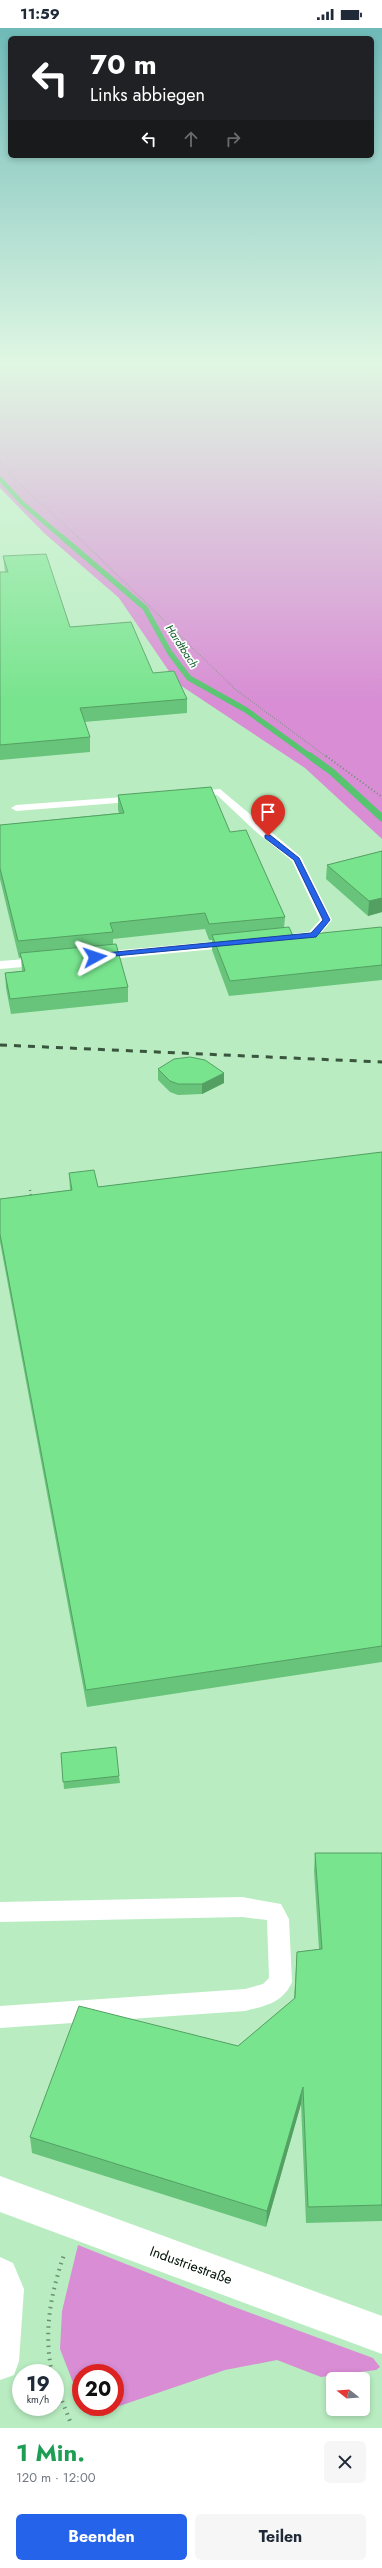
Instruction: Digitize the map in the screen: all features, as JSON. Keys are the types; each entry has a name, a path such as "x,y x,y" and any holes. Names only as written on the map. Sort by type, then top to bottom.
{"street":[{"name":"Industriestraße","path":"0,2194 382,2335"},
{"path":"0,2276 5,2289 0,2361"}],"lane":[{"path":"181,795 220,792 258,828 297,859 326,920 313,935 283,938"},
{"path":"16,808 149,798"},
{"path":"87,958 245,942"},
{"path":"0,965 56,960"},
{"path":"0,1912 242,1907 273,1911 278,1919 281,1982 269,1994 245,2000 0,2017"}],"path":[{"path":"14,478 81,540 236,690 382,797"},
{"path":"30,1190 32,1201"},
{"path":"50,2364 47,2355 47,2327 57,2274 76,2221"},
{"path":"64,2406 70,2421"}],"shaded area":[{"path":"0,478 382,478 382,839 305,768 177,683 119,598 44,533 0,488"},
{"path":"78,2245 229,2305 373,2358 380,2367 376,2370 360,2372 326,2372 326,2376 321,2377 277,2360 225,2370 124,2404 124,2364 72,2364 72,2380 60,2349 62,2311"}],"building":[{"path":"46,554 70,627 131,622 153,673 174,671 187,699 80,708 90,737 0,745 0,572 8,572 3,556"},
{"path":"211,787 230,832 246,830 285,917 209,924 205,913 110,923 113,932 18,941 0,868 0,825 124,813 118,795"},
{"path":"382,851 382,898 369,901 327,865"},
{"path":"289,927 293,936 381,927 382,965 230,981 212,935"},
{"path":"116,944 128,987 10,999 5,973 25,971 20,953"},
{"path":"190,1057 205,1060 224,1073 202,1084 178,1084 170,1081 158,1069 174,1059"},
{"path":"382,1152 382,1646 86,1690 0,1234 0,1199 72,1190 69,1173 94,1170 98,1187"},
{"path":"116,1747 119,1776 63,1782 61,1753"},
{"path":"315,1853 382,1853 382,2205 308,2207 303,2087 267,2211 30,2137 79,2006 238,2046 295,1998 297,1952 322,1949"}],"waterway":[{"name":"Hardtbach","path":"0,479 22,503 63,538"},
{"name":"Hardtbach","path":"62,537 145,608 170,653 189,678 246,710 311,757"},
{"name":"Hardtbach","path":"310,756 332,772 382,818"}],"railway":[{"path":"0,1045 382,1062"}],"route":[{"path":"95,957 207,947 313,935 326,920 297,859 268,836"}]}
